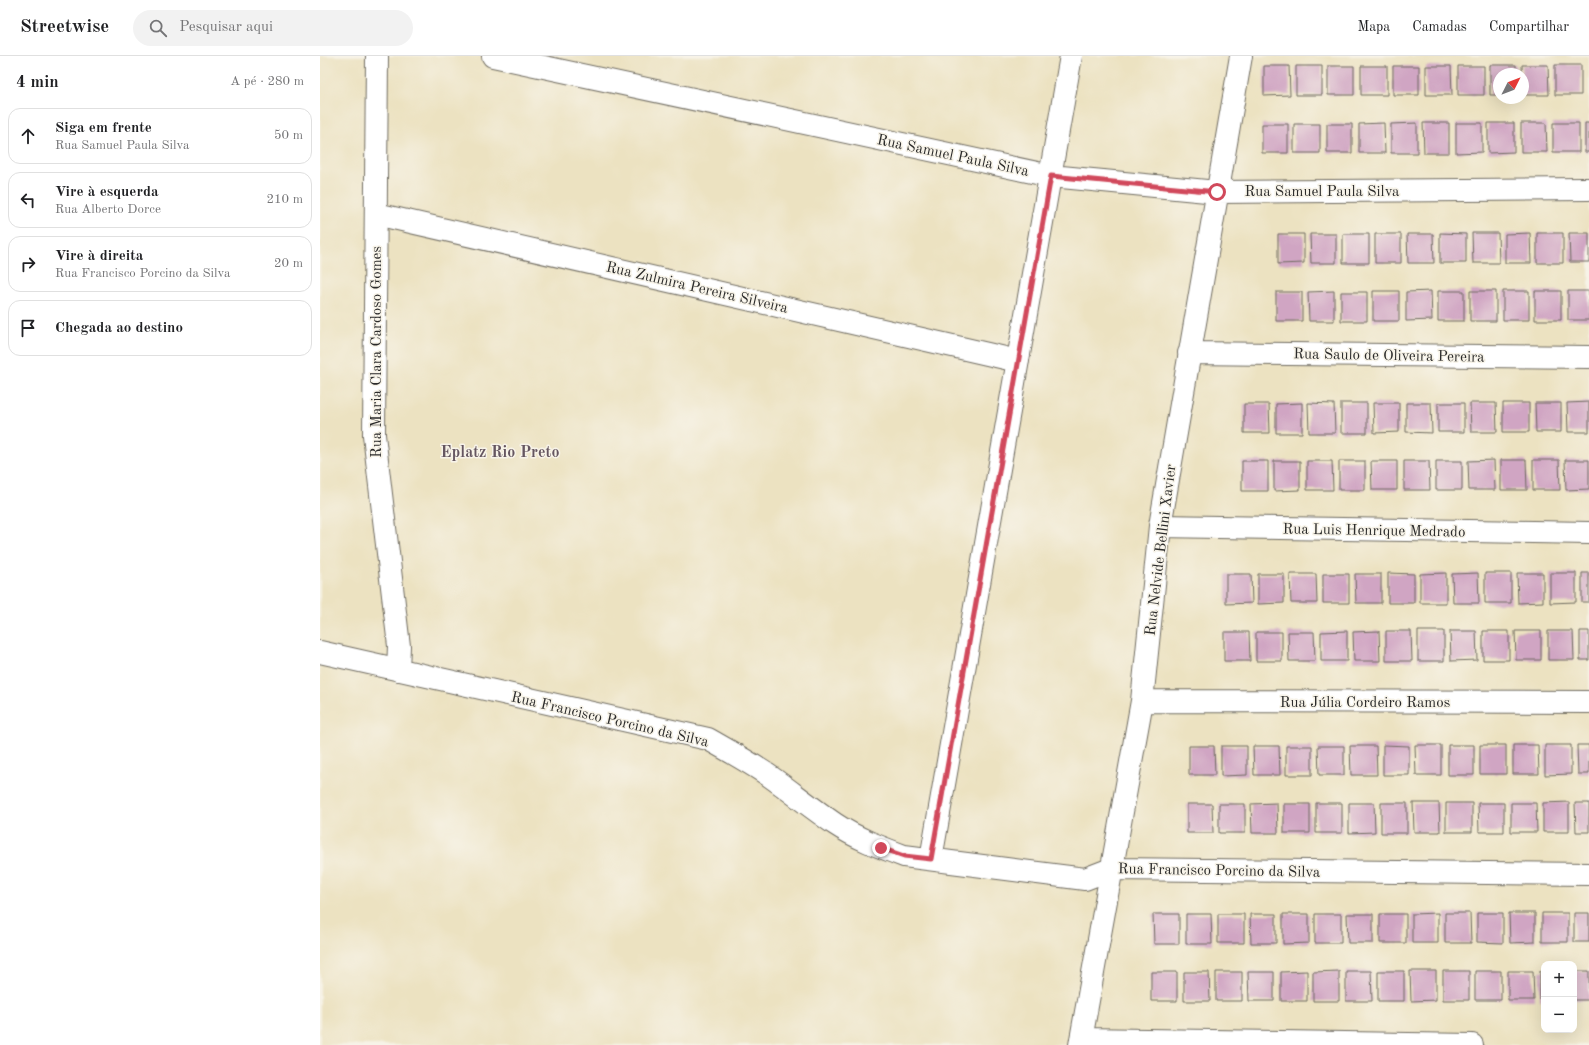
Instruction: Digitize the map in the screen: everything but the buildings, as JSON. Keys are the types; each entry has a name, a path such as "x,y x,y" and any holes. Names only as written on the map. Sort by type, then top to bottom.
{"street":[{"name":"Rua Maria Clara Cardoso Gomes","path":"378,56 374,435 399,646 398,670"},
{"name":"Rua Samuel Paula Silva","path":"493,56 1051,176 1217,192 1589,189"},
{"path":"931,859 1071,56"},
{"name":"Rua Nelvide Bellini Xavier","path":"1081,1042 1142,701 1160,526 1241,56"},
{"name":"Rua Zulmira Pereira Silveira","path":"376,214 1018,361"},
{"name":"Rua Saulo de Oliveira Pereira","path":"1189,353 1589,357"},
{"name":"Rua Luis Henrique Medrado","path":"1160,526 1589,533"},
{"name":"Rua Francisco Porcino da Silva","path":"320,652 708,739 745,761 836,824 859,838 904,856 1085,879 1111,869 1589,874"},
{"name":"Rua Júlia Cordeiro Ramos","path":"1142,701 1589,702"},
{"path":"1081,1042 1472,1045"}],"district":[{"name":"Eplatz Rio Preto","path":"500,451"}],"route":[{"path":"881,848 904,856 931,859 1051,176 1217,192"}]}
